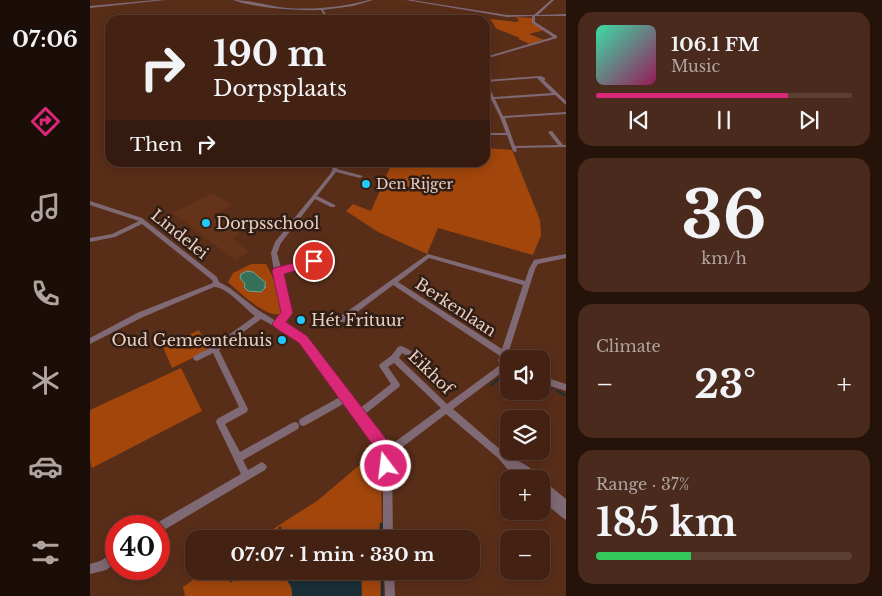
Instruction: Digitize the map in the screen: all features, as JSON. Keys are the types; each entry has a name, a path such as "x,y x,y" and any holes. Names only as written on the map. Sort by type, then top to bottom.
{"street":[{"path":"109,1 114,0"},
{"path":"90,6 164,0"},
{"path":"234,0 284,10 322,10 372,0"},
{"path":"407,0 416,3 507,16 566,15"},
{"path":"490,57 556,37 533,22 534,16 553,0"},
{"path":"322,10 325,15"},
{"path":"490,82 539,79 566,104"},
{"path":"490,92 514,149 564,146"},
{"path":"493,98 555,94"},
{"path":"502,117 566,113"},
{"path":"550,132 564,146"},
{"path":"490,134 509,134"},
{"path":"278,324 287,313 274,253 278,242 337,167"},
{"path":"336,170 359,177 366,168"},
{"path":"314,197 332,206"},
{"name":"Lindelei","path":"90,203 135,216 143,221 260,316 289,329 303,340 387,453"},
{"path":"90,240 113,236 143,221"},
{"path":"342,320 428,256 527,284"},
{"path":"505,350 532,268 536,262 566,256"},
{"path":"278,271 289,270 314,261"},
{"name":"Berkenlaan","path":"393,282 500,351"},
{"path":"90,341 140,315 213,285 221,284"},
{"path":"197,358 215,349 260,316"},
{"path":"215,349 244,409 220,422 246,476"},
{"name":"Eikhof","path":"359,414 396,385 383,366 394,358 400,349 420,360"},
{"name":"Eikhof","path":"394,358 447,409 500,454"},
{"path":"388,530 387,453 500,371"},
{"path":"550,382 566,388"},
{"path":"238,458 347,397"},
{"path":"506,460 515,470"},
{"path":"510,460 524,470"},
{"path":"170,521 262,467"},
{"path":"550,492 566,505"},
{"path":"550,502 566,515"},
{"path":"90,569 105,564"},
{"path":"389,580 390,596"}],"shaded area":[{"path":"516,17 532,18 532,23 544,30 529,34 544,40 530,44 518,39 520,38 493,28 496,28 490,19 516,22 519,21"},
{"path":"490,148 512,150 540,220 541,235 533,255 438,228 427,254 378,232 346,211 353,204 371,211 390,167 490,167"},
{"name":"Dorpsschool","path":"212,193 232,205 215,214 240,233 232,238 249,251 236,261 173,213"},
{"path":"251,264 266,264 281,303 280,314 267,312 260,308 228,282 233,273"},
{"path":"199,330 209,350 172,368 163,347"},
{"path":"181,368 202,411 92,468 90,461 90,410"},
{"path":"375,452 381,462 382,530 271,530 317,501"},
{"path":"193,580 383,580 383,596 185,596 183,587"}],"water":[{"path":"287,580 361,580 362,596 292,596 290,584"}],"building":[{"path":"247,271 253,272 266,283 264,287 266,287 261,292 248,291 244,287 245,284 240,278 241,274"}],"waterway":[{"path":"281,9 319,10"},
{"path":"326,9 332,9"},
{"path":"491,385 500,378"},
{"path":"557,391 566,395"},
{"path":"381,524 381,530"},
{"path":"382,580 382,596"}],"place":[{"name":"Den Rijger","path":"366,184"},
{"name":"Dorpsschool","path":"206,223"},
{"name":"Hét Frituur","path":"301,320"},
{"name":"Oud Gemeentehuis","path":"282,340"}],"route":[{"path":"314,261 289,270 278,271 287,313 278,324 289,329 303,340 347,397 387,453 386,466"}]}
